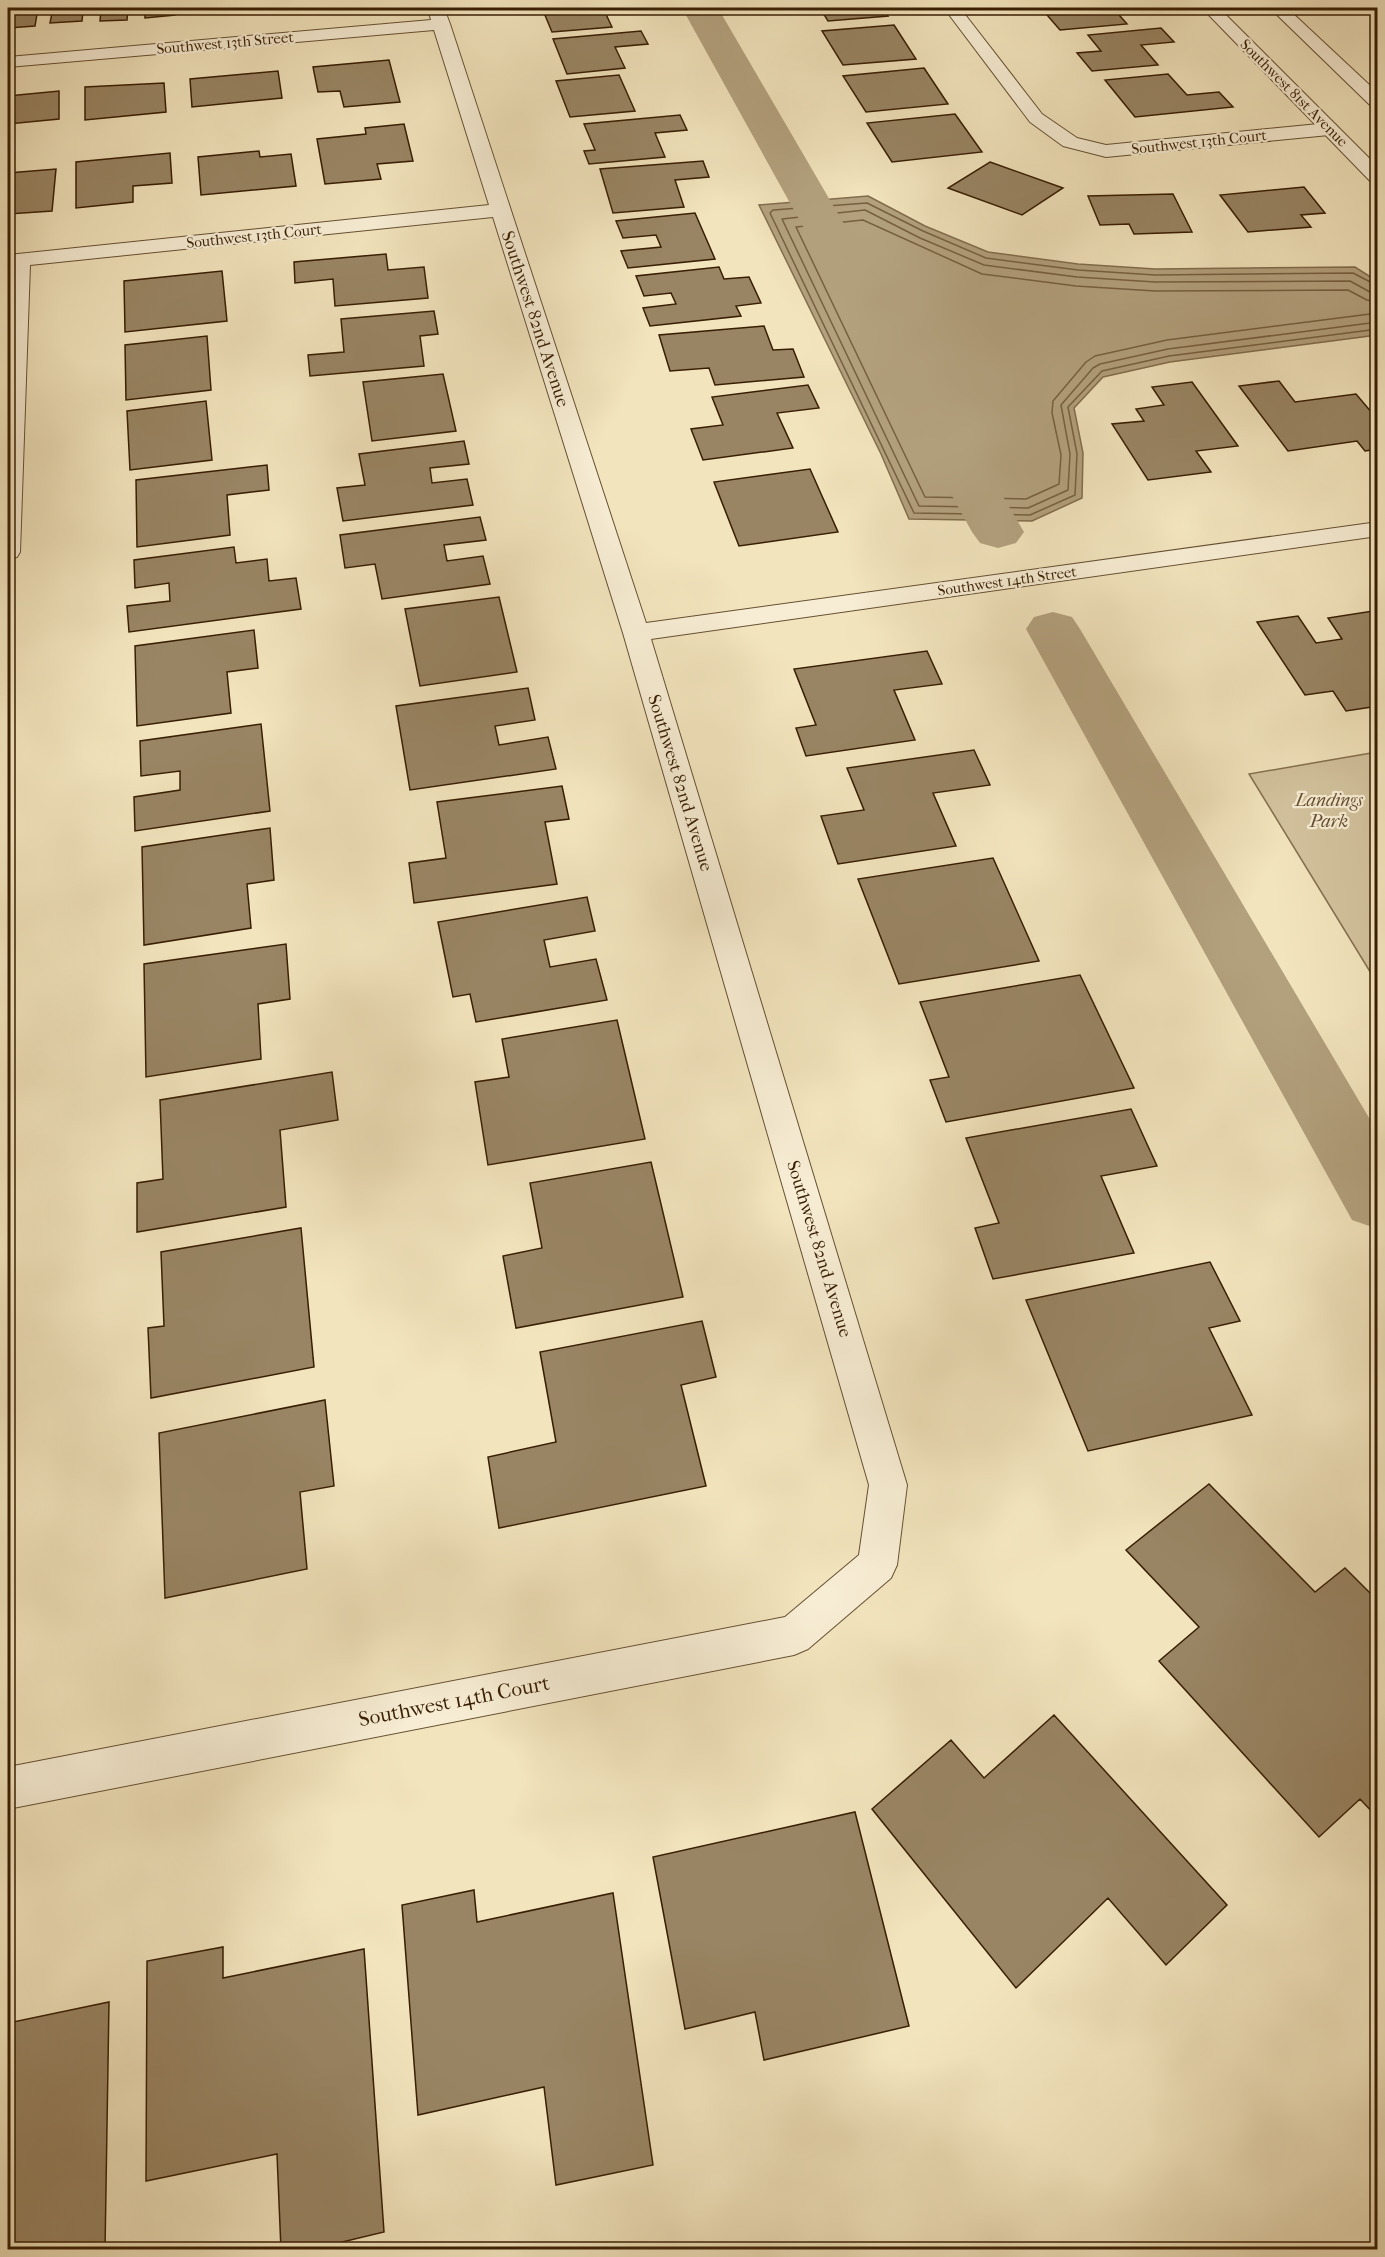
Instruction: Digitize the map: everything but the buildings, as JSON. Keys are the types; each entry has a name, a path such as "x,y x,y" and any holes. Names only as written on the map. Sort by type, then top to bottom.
{"street":[{"name":"Southwest 13th Court","path":"952,8 1036,118 1070,142 1106,151 1329,129"},
{"name":"Southwest 81st Avenue","path":"1210,8 1377,178"},
{"path":"1278,8 1377,103"},
{"name":"Southwest 13th Street","path":"8,62 439,16"},
{"name":"Southwest 82nd Avenue","path":"439,16 636,633 888,1485 877,1565"},
{"name":"Southwest 13th Court","path":"14,261 500,210"},
{"path":"8,552 14,261"},
{"name":"Southwest 14th Street","path":"636,633 1377,529"},
{"name":"Southwest 14th Court","path":"8,1788 794,1635 877,1565"}],"green space":[{"name":"Landings Park","path":"1378,752 1377,983 1249,774"}],"water":[{"path":"868,196 925,226 988,252 1078,264 1155,269 1355,267 1377,281 1377,335 1170,362 1103,377 1074,408 1083,453 1082,498 1032,521 909,519 881,454 759,205"}],"waterway":[{"path":"700,8 858,286"},
{"path":"943,436 998,532"},
{"path":"1053,629 1378,1199"}]}
